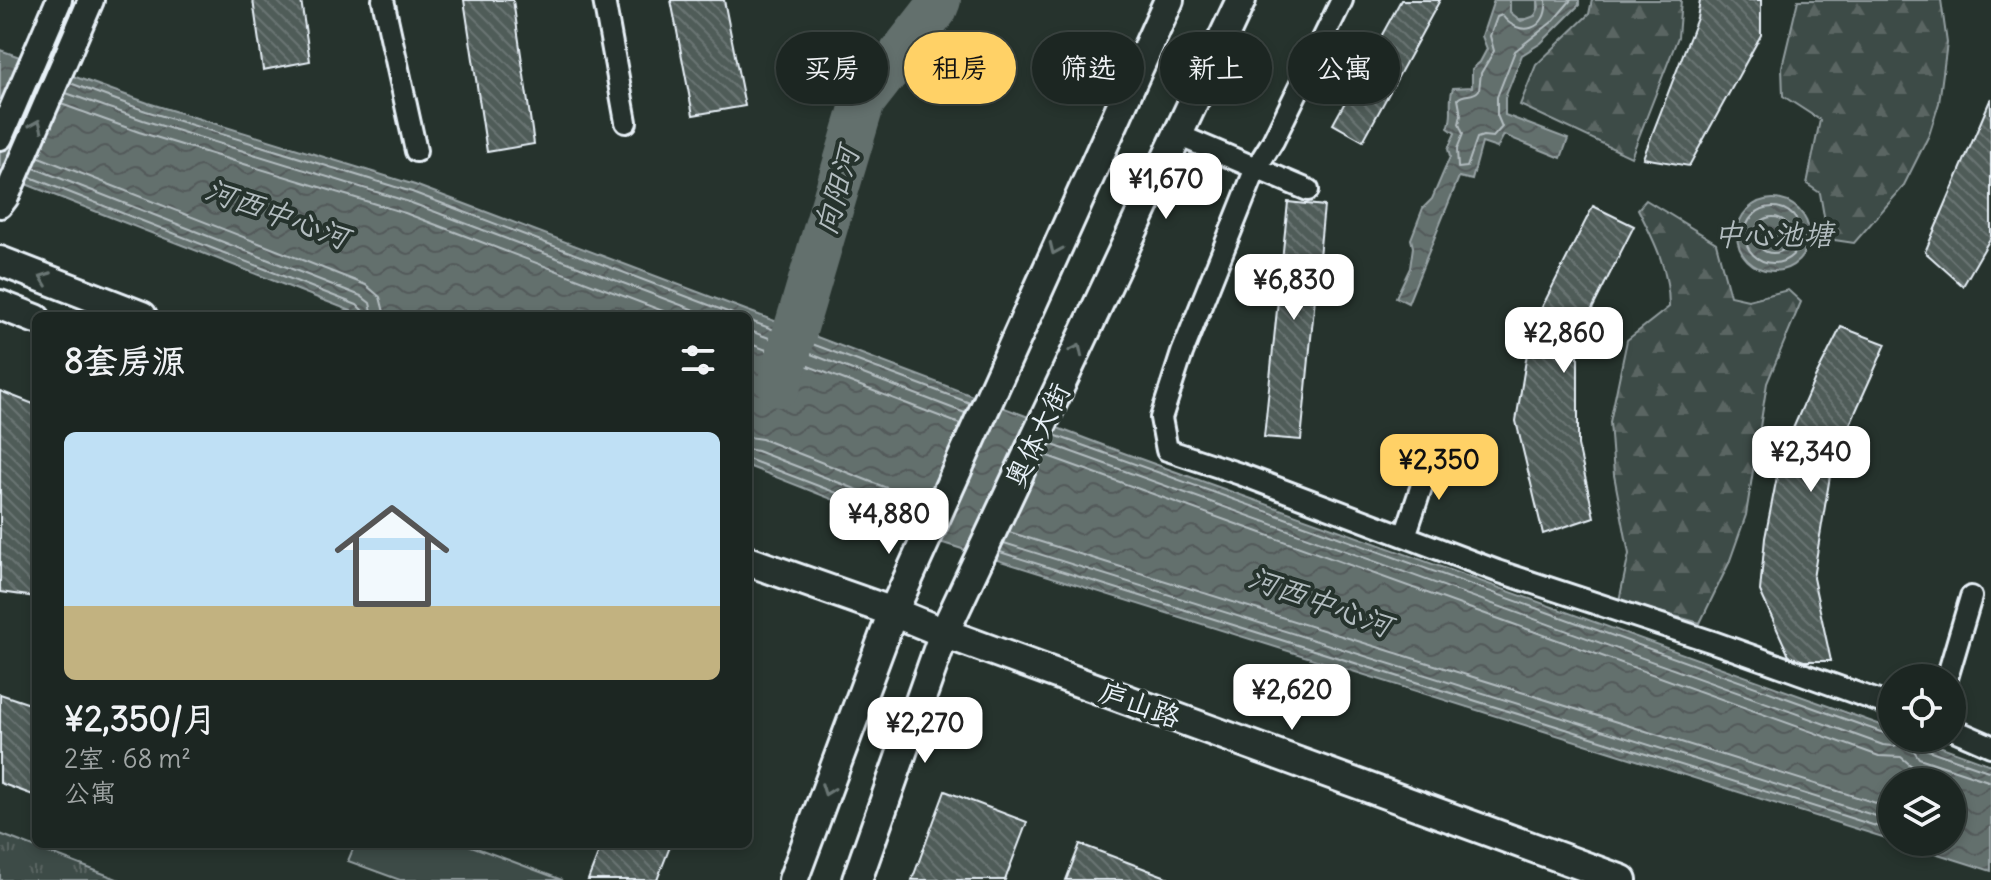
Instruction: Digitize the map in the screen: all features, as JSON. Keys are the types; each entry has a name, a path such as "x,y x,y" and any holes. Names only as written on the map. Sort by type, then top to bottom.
{"main road":[{"name":"奥体大街","path":"793,880 893,612 1169,0"},
{"name":"奥体大街","path":"857,880 944,633 1241,0"},
{"path":"0,261 132,312"},
{"path":"0,305 32,317"},
{"name":"庐山路","path":"752,562 1622,880"}],"street":[{"path":"0,137 59,0"},
{"path":"3,201 91,0"},
{"path":"383,0 416,151"},
{"path":"604,0 626,122"},
{"path":"1342,0 1273,141 1256,168 1182,353 1161,418 1167,450 1240,474 1497,571 1713,642 1878,701"},
{"path":"1178,135 1308,190"},
{"path":"1405,536 1432,455"},
{"path":"1951,664 1971,597"},
{"path":"1966,735 1991,746"}],"green space":[{"path":"1510,0 1538,0 1538,12 1531,19 1516,19 1510,12"},
{"path":"1592,0 1681,0 1678,37 1631,157 1520,105 1536,65 1589,14"},
{"path":"1798,0 1941,0 1947,43 1939,103 1929,135 1903,187 1854,243 1828,239 1820,193 1807,184 1820,120 1783,96 1782,67"},
{"path":"1646,200 1716,243 1730,296 1748,300 1788,290 1801,302 1767,383 1746,515 1729,563 1700,623 1619,601 1629,554 1614,475 1610,422 1627,340 1669,307 1664,268 1638,209"},
{"path":"0,834 121,880 0,880"},
{"path":"353,848 477,848 562,880 400,880 348,861"}],"water":[{"path":"1494,0 1510,0 1510,12 1521,21 1535,16 1538,0 1579,0 1579,5 1541,43 1522,55 1505,98 1505,115 1568,139 1561,158 1504,135 1497,148 1482,143 1472,180 1459,177 1408,303 1396,297 1410,268 1411,239 1423,208 1432,199 1450,157 1448,149 1455,133 1448,128 1451,93 1453,88 1472,87 1472,69 1487,49 1482,36"},
{"name":"河西中心河","path":"0,50 148,103 415,185 751,312 354,312 0,174"},
{"name":"中心池塘","path":"1773,199 1799,209 1809,235 1799,261 1773,271 1747,261 1737,235 1747,209"},
{"name":"河西中心河","path":"752,312 1121,452 1878,724 1878,752 1955,752 1991,765 1991,871 1944,856 1966,856 1966,768 1878,768 1878,836 943,543 752,468"}],"building":[{"path":"253,0 301,0 310,61 263,70"},
{"path":"464,0 513,0 534,144 487,152"},
{"path":"671,0 724,0 745,106 693,115"},
{"path":"1401,0 1440,0 1400,73 1400,32 1383,32"},
{"path":"1700,0 1761,0 1761,35 1689,166 1643,158 1697,18"},
{"path":"1991,98 1991,237 1963,286 1925,252"},
{"path":"1344,104 1383,104 1363,141 1333,124"},
{"path":"1288,202 1324,206 1301,440 1264,437"},
{"path":"1593,206 1634,226 1578,337 1578,445 1594,517 1543,534 1516,421 1531,329"},
{"path":"1841,327 1886,344 1832,464 1813,578 1831,661 1804,661 1789,656 1760,591 1765,538 1781,456"},
{"path":"0,391 32,403 32,596 0,592"},
{"path":"0,694 32,705 32,795 0,783"},
{"path":"945,791 1027,822 1005,880 912,880"},
{"path":"1080,844 1169,878 1169,880 1066,880"},
{"path":"600,848 669,848 657,880 588,880"}],"waterway":[{"name":"向阳河","path":"779,385 863,102 935,10 939,0"}]}
